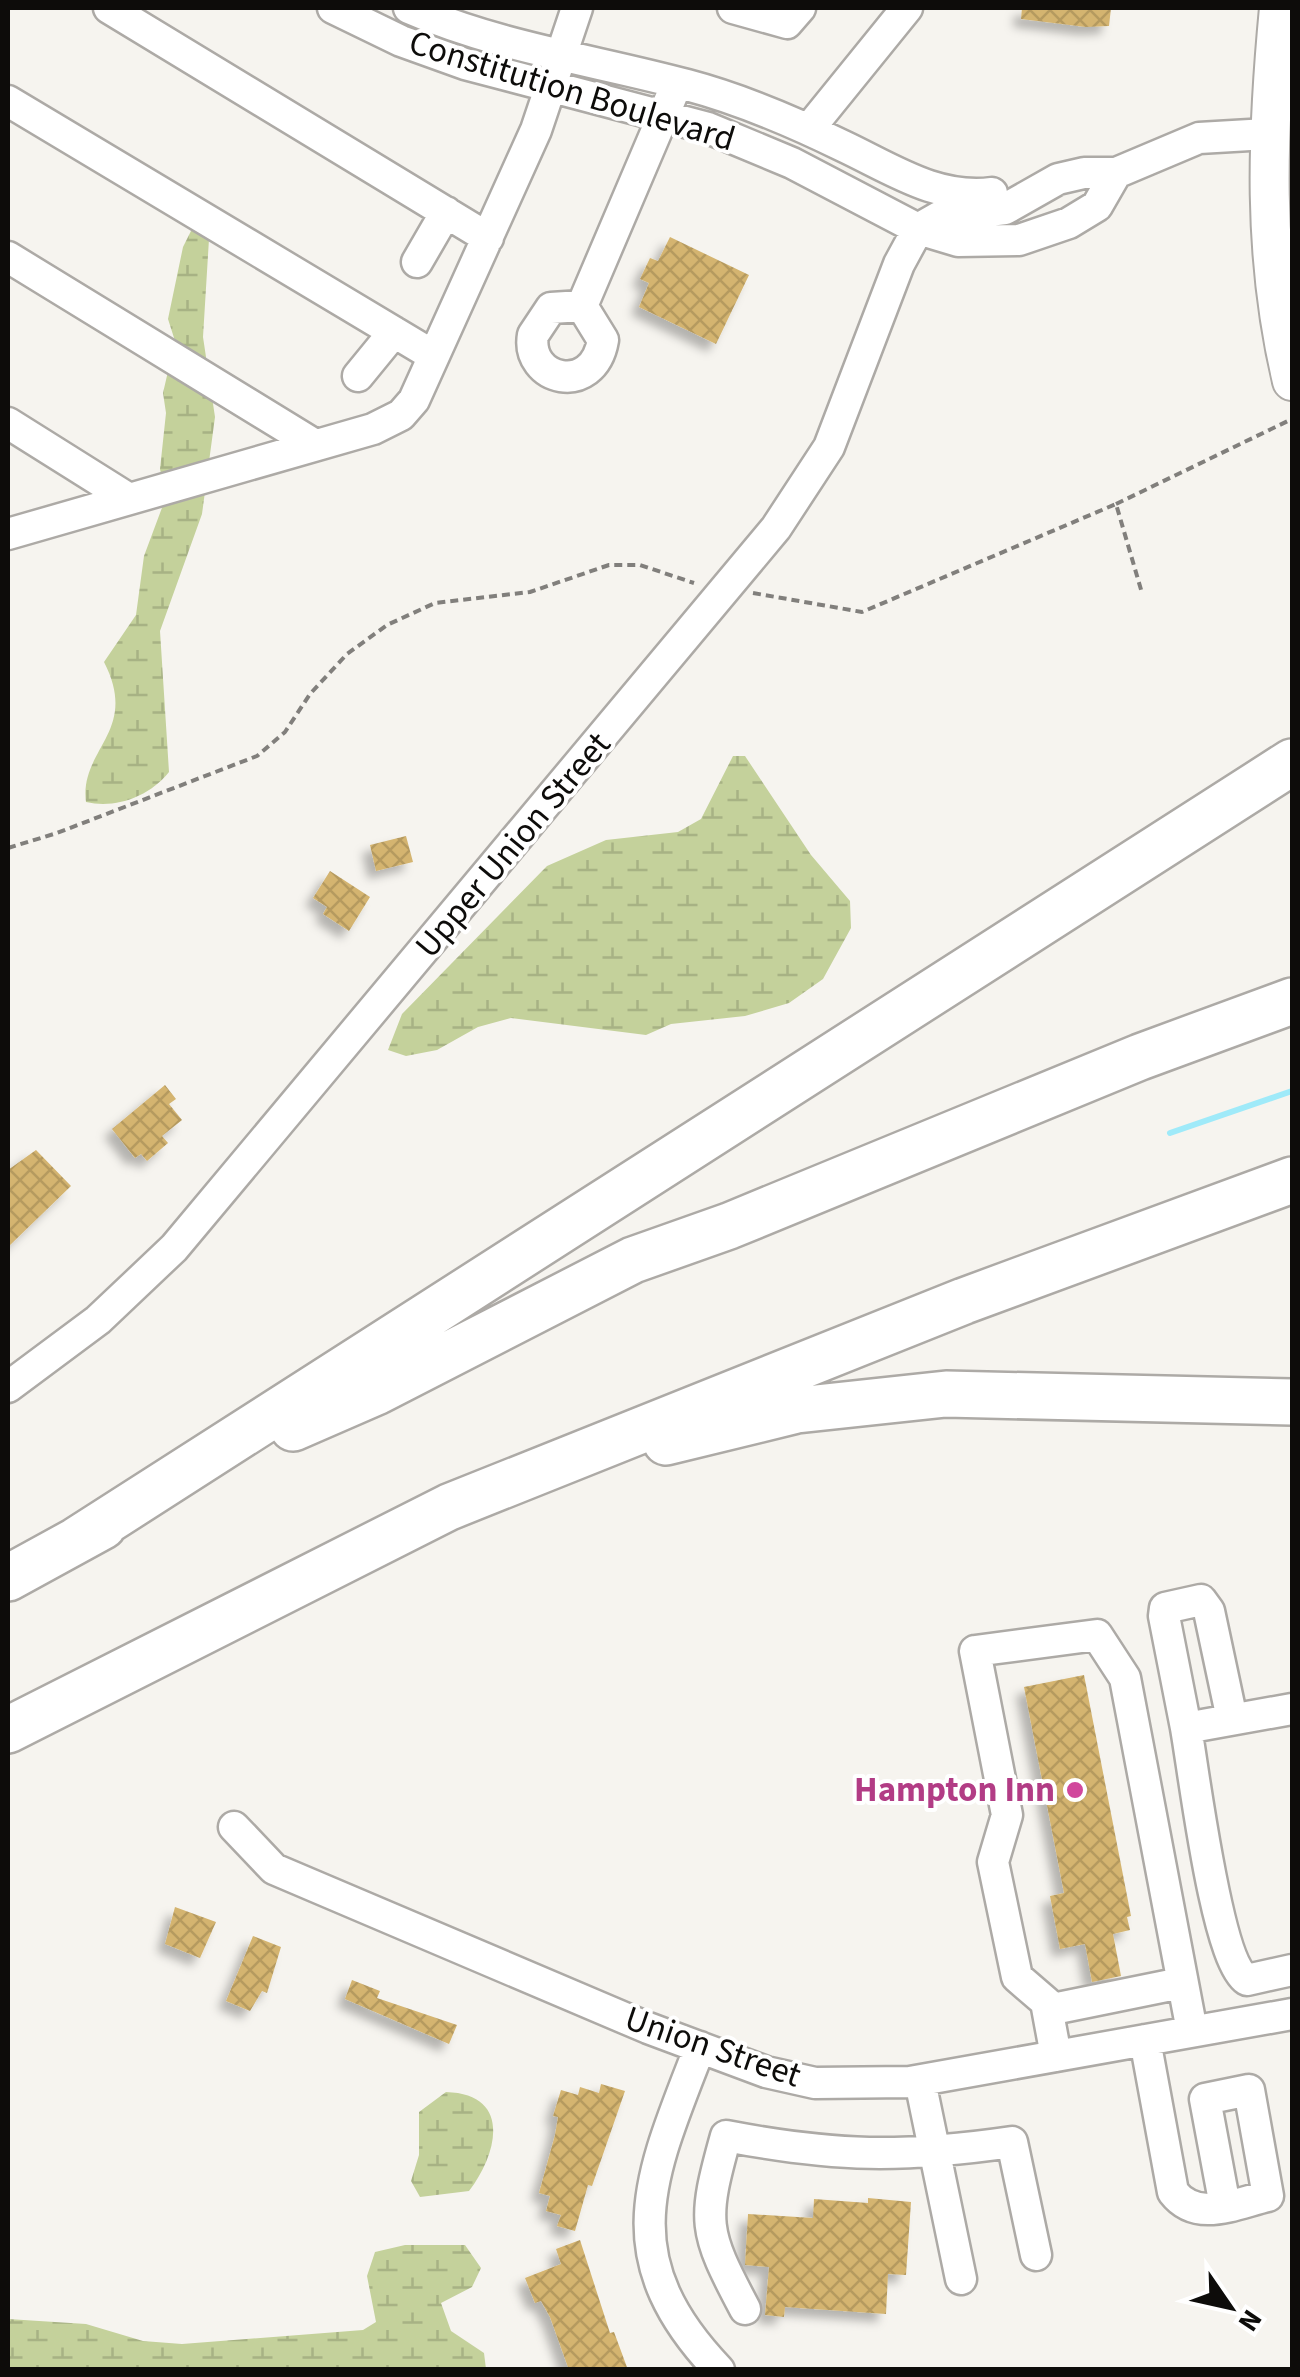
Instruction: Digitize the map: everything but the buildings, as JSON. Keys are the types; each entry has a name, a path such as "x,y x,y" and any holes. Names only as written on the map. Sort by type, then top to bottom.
{"highway":[{"path":"77,1540 1285,762"},
{"path":"8,1578 634,1260 729,1226 1140,1057 1292,1001"},
{"path":"8,1730 375,1541 611,1439 1292,1180"},
{"path":"375,1541 640,1449 797,1410 946,1394 1292,1402"}],"main road":[{"path":"1279,8 1267,134 1270,257 1292,381"}],"street":[{"path":"109,8 488,238"},
{"name":"Constitution Boulevard","path":"332,8 424,50 551,89 666,114 774,154 918,228"},
{"name":"Constitution Boulevard","path":"409,8 563,57 676,83 809,129 894,173 941,191 966,196 1035,188"},
{"path":"8,534 315,445 400,416 414,400 488,238 551,89 576,8"},
{"path":"733,8 787,24 800,8"},
{"path":"809,129 907,8"},
{"path":"582,306 676,83"},
{"path":"8,100 434,356"},
{"path":"918,228 939,217 1005,208 1035,188 1084,173 1116,173 1198,138 1267,134"},
{"path":"918,228 958,241 1019,240 1070,223 1097,206 1116,173"},
{"path":"417,262 446,212"},
{"name":"Upper Union Street","path":"8,1387 98,1320 174,1248 796,502 829,447 899,264 918,228"},
{"path":"8,256 315,445"},
{"path":"358,376 394,332"},
{"path":"8,423 130,499"},
{"path":"1232,1719 1209,1610 1201,1600 1165,1608 1216,1905 1231,1960 1247,1980 1286,1965"},
{"path":"1056,2056 1046,2002 1017,1977 993,1862 1007,1815 976,1651 1096,1635 1126,1678 1192,2032"},
{"path":"1186,1728 1292,1708"},
{"name":"Union Street","path":"234,1826 274,1869 700,2047 766,2072 815,2083 920,2081 1292,2014"},
{"path":"1048,2010 1182,1983"},
{"path":"1145,2040 1173,2192 1184,2206 1200,2211 1225,2206"},
{"path":"700,2047 659,2155 648,2225 656,2267 676,2316 719,2370"},
{"path":"920,2081 962,2278"},
{"path":"745,2309 712,2247 708,2200 726,2136 800,2150 869,2156 935,2153 1012,2142 1036,2255"}],"path":[{"path":"8,848 57,834 258,756 285,732 347,654 388,625 435,602 530,592 609,565 640,564 680,580 862,612 1116,504 1292,419"},
{"path":"1116,504 1142,593"}],"green space":[{"path":"193,227 205,231 209,239 203,337 215,417 202,514 160,631 169,772 152,788 131,799 97,804 86,802 86,784 112,723 115,706 104,662 136,615 144,556 166,497 160,469 166,413 163,393 175,341 168,319 183,247"},
{"path":"733,756 745,756 811,855 850,901 851,928 823,979 789,1003 745,1016 671,1024 646,1035 511,1018 478,1027 437,1050 406,1056 388,1050 402,1014 547,866 606,840 678,832 701,819"},
{"path":"446,2092 467,2095 482,2103 490,2114 492,2144 469,2191 420,2197 411,2181 419,2155 419,2112"},
{"path":"405,2245 465,2245 481,2268 472,2287 441,2303 451,2331 484,2353 486,2369 8,2369 8,2319 86,2324 143,2341 182,2344 363,2330 376,2322 367,2276 375,2252"}],"waterway":[{"path":"1170,1133 1292,1091"}],"place":[{"name":"Hampton Inn","path":"1075,1790"}]}
